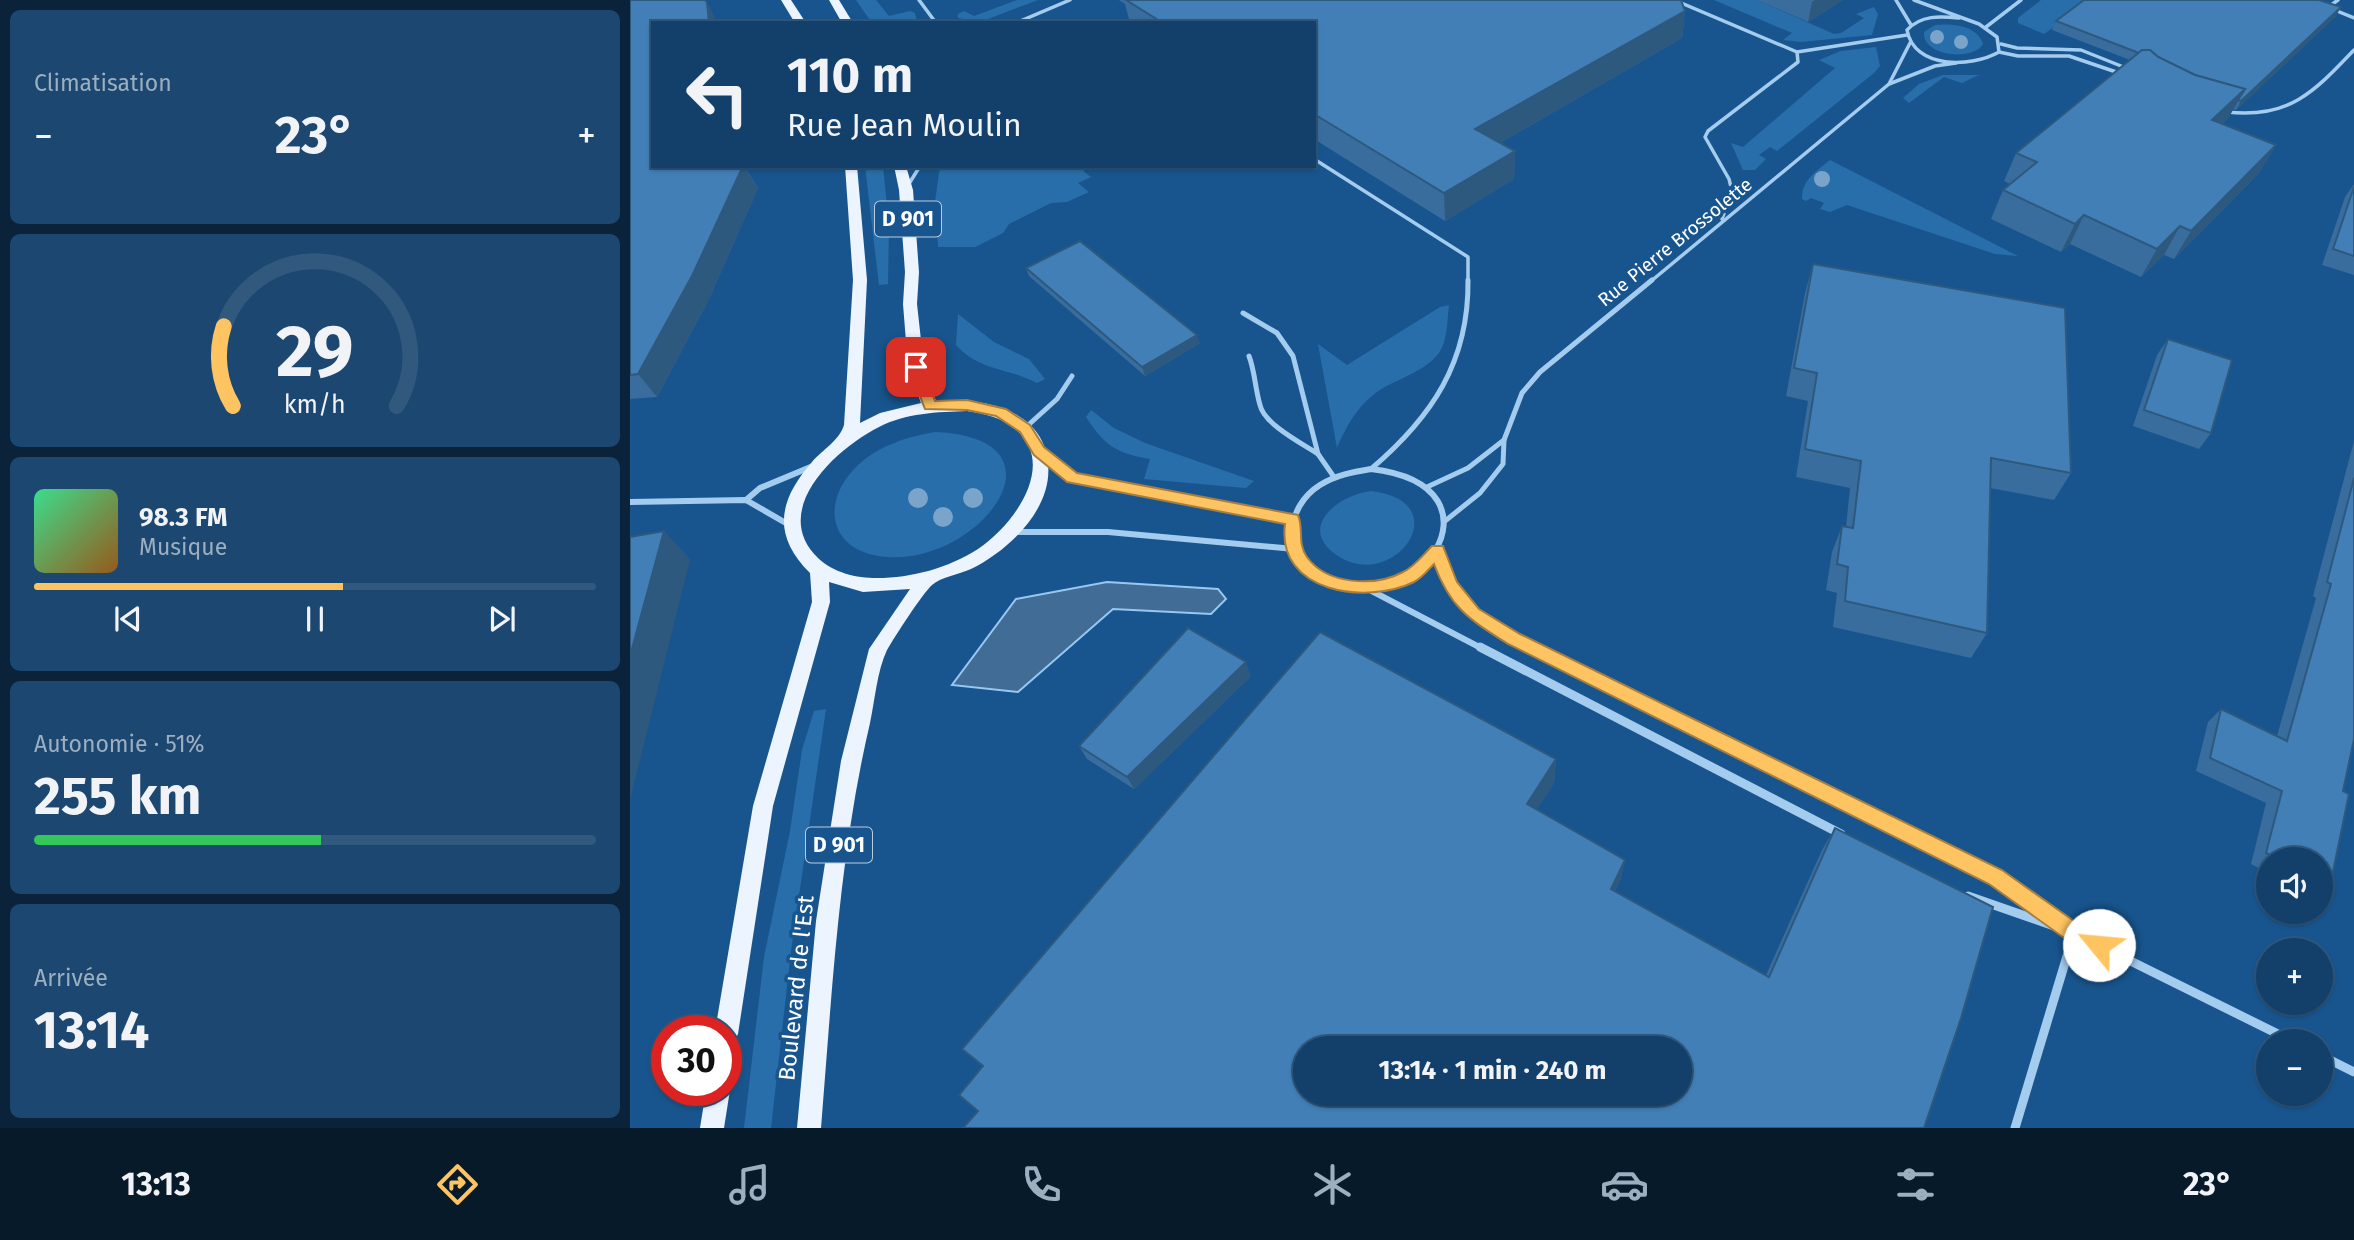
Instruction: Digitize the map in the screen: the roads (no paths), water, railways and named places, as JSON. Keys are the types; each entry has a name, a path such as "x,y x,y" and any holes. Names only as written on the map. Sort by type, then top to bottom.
{"main road":[{"path":"786,0 800,21"},
{"path":"834,0 847,21"},
{"name":"D 901","path":"848,437 852,425 860,280 851,168"},
{"name":"D 901","path":"900,168 906,190 912,272 909,304 916,367 930,406"},
{"path":"967,405 1000,412 1025,428 1039,451 1041,477 1032,504 1011,532 987,552 958,568 926,580 886,586 849,583 819,570 800,551 792,527 796,496 815,466 848,437 873,422 930,406 967,405"},
{"path":"729,1015 763,806 821,602 819,570"},
{"name":"Boulevard de l'Est","path":"808,1128 827,921 851,761 878,649 926,580"},
{"path":"712,1128 715,1106"}],"street":[{"path":"1039,451 1072,478 1293,519"},
{"path":"746,500 760,488 815,466"},
{"path":"1371,468 1410,476 1427,487 1439,502 1445,521 1443,540 1437,551 1411,576 1385,586 1347,587 1314,574 1302,562 1294,549 1291,534 1293,519 1299,505 1309,493 1334,477 1371,468"},
{"path":"630,502 746,500 792,527"},
{"path":"1011,532 1108,532 1294,549"},
{"path":"1437,551 1451,586 1474,614 1514,639 1996,877 2074,933"},
{"path":"1366,588 1854,840"},
{"path":"1964,895 2074,933 2268,1029"},
{"path":"2015,1128 2074,933"},
{"path":"2333,1062 2354,1072"}],"lane":[{"path":"919,0 935,21"},
{"path":"1021,21 1070,0"},
{"path":"1674,0 1797,52 1907,35"},
{"path":"1896,0 1911,25"},
{"path":"1914,0 1986,27 1999,38 2000,52 2018,56 2069,56 2122,74 2130,71 2081,50 2017,48 2001,44"},
{"path":"1986,27 2021,0"},
{"path":"2328,8 2338,0"},
{"path":"2318,4 2354,18"},
{"path":"1956,63 1920,52 1910,43 1907,35 1911,25 1930,17 1959,18"},
{"name":"Rue Pierre Brossolette","path":"1889,84 1910,43"},
{"path":"2081,50 2088,44"},
{"path":"2222,111 2248,116 2274,114 2294,106 2354,50"},
{"path":"1721,221 1732,191 1729,179 1705,137 1708,131 1798,62 1797,52"},
{"name":"Rue Pierre Brossolette","path":"1445,521 1480,493 1503,464 1504,440 1522,393 1540,372 1889,84 1935,66 1983,62 2000,52"},
{"path":"1316,160 1468,257 1467,317 1457,357 1444,386 1402,443 1371,468"},
{"path":"906,190 919,168"},
{"path":"1243,313 1277,333 1293,356 1318,454 1334,477"},
{"path":"1249,356 1256,376 1260,408 1279,429 1318,454"},
{"path":"1025,428 1057,399 1072,376"},
{"name":"Rue Pierre Brossolette","path":"1427,487 1448,480 1481,461 1504,440"}]}
